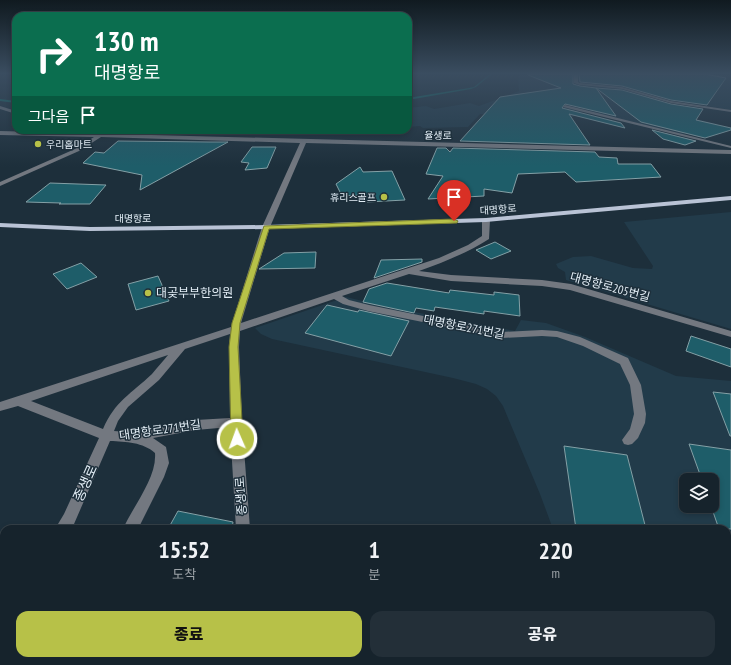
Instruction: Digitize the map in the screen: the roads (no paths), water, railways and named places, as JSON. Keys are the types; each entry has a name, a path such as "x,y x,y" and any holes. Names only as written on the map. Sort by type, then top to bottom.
{"main road":[{"name":"대명항로","path":"0,225 90,228 266,227 486,220 730,198"}],"street":[{"path":"689,105 731,112"},
{"path":"565,106 730,151"},
{"path":"0,107 12,112"},
{"name":"율생로","path":"0,134 100,135 730,151"},
{"path":"0,184 86,146 100,135"},
{"path":"266,227 304,141"},
{"path":"0,407 442,260 481,241 486,237 486,220"},
{"name":"종생1로","path":"243,525 236,422 235,330 266,227"},
{"name":"대명항로205번길","path":"409,272 451,278 542,283 571,287 731,334"},
{"name":"대명항로271번길","path":"335,296 346,302 368,308 502,336 541,333 561,335 624,361 631,370 640,408 639,421 636,430 628,440"},
{"name":"대명항로271번길","path":"181,347 155,377 124,404 113,419 106,436 127,437 196,425 236,422"},
{"path":"18,401 106,436"},
{"name":"종생로","path":"65,525 69,519 106,436"},
{"path":"127,437 152,443 162,451 162,464 157,477 132,525"}],"place":[{"name":"우리홈마트","path":"38,144"},
{"name":"휴리스골프","path":"384,197"},
{"name":"대곶부부한의원","path":"148,293"}]}
